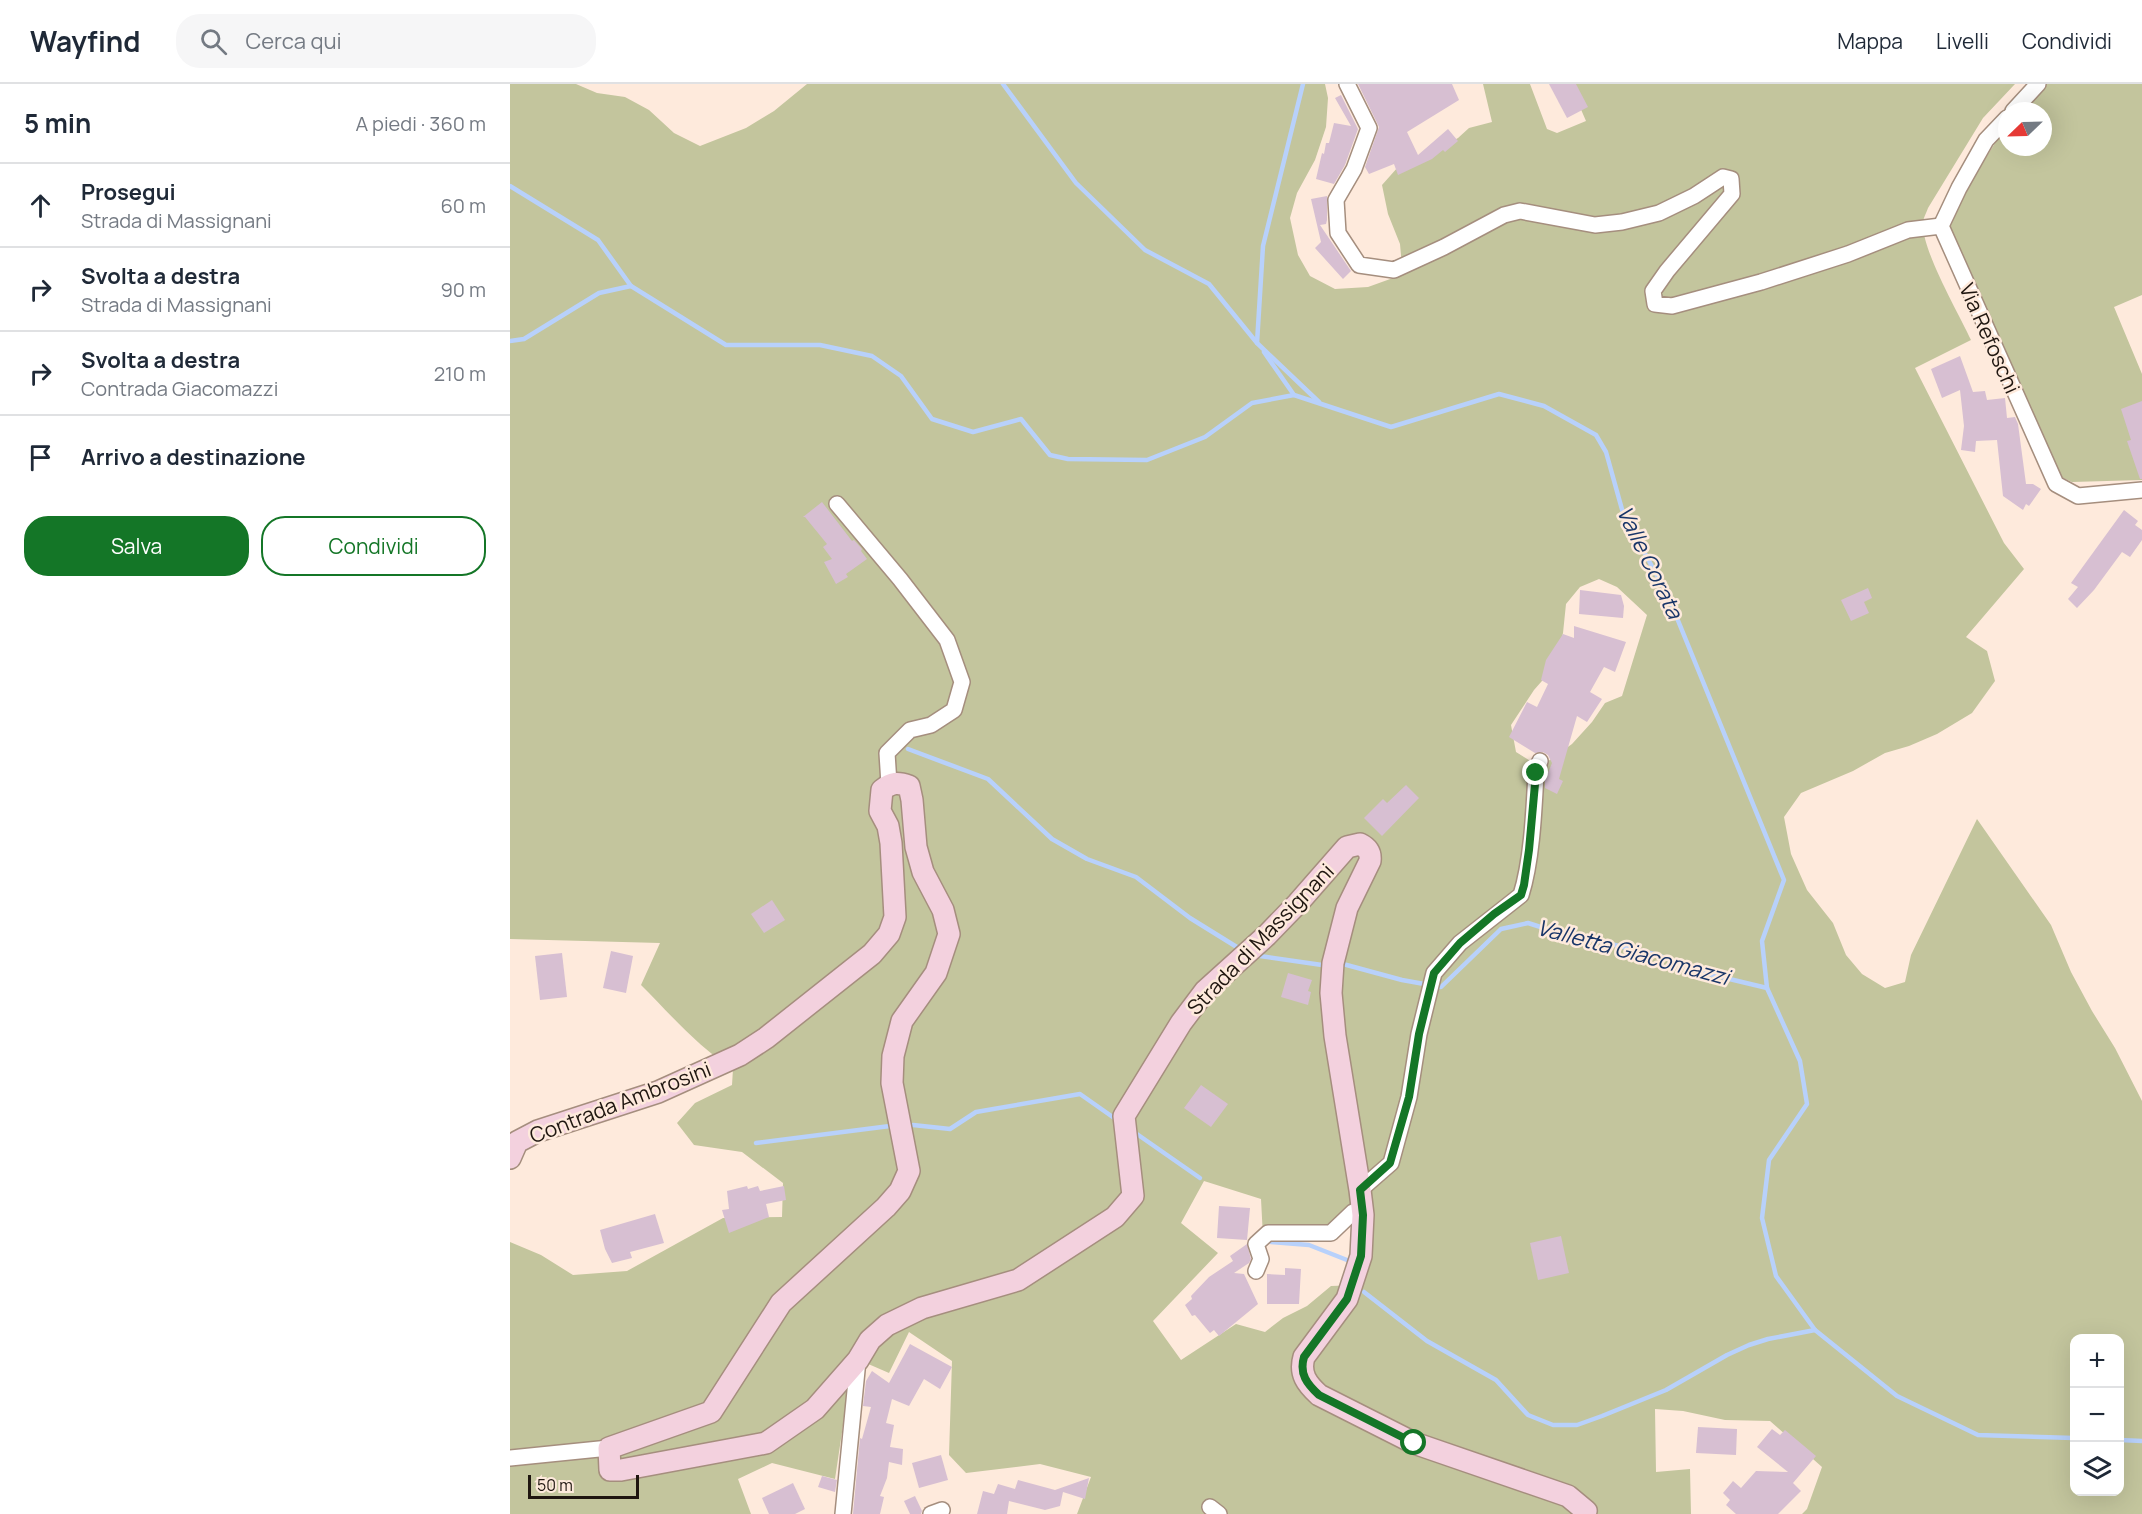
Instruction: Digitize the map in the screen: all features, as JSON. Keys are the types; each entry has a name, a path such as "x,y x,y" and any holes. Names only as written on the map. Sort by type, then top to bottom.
{"street":[{"path":"1347,84 1369,128 1354,169 1336,200 1338,233 1359,265 1394,270 1504,215 1520,211 1595,225 1622,222 1659,213 1694,196 1723,177 1731,179 1732,194 1653,291 1655,304 1672,306 1761,282 1848,254 1908,230 1941,226 1986,140 1998,127"},
{"path":"2021,102 2038,84"},
{"name":"Via Refoschi","path":"1941,226 2055,484 2078,496 2142,490"},
{"path":"510,1458 609,1448 711,1412 781,1303 886,1207 900,1191 909,1171 892,1083 893,1056 902,1021 936,974 949,934 943,910 923,872 909,786 894,783 887,753 910,730 931,725 954,710 962,682 947,640 900,579 837,504"},
{"path":"1256,1271 1261,1259 1256,1244 1268,1233 1331,1233 1353,1212 1390,1163 1409,1097 1419,1034 1434,973 1460,943 1521,895 1529,850 1536,773 1540,761"},
{"name":"Contrada Ambrosini","path":"510,1158 517,1142 538,1131 658,1092 740,1055 766,1038 872,954 888,934 895,917 891,843 888,826 880,811 882,790 894,783"},
{"name":"Strada di Massignani","path":"609,1448 610,1470 621,1470 766,1443 815,1409 858,1360 870,1340 887,1324 922,1308 1018,1280 1114,1217 1133,1196 1124,1116 1182,1023 1205,991 1267,935 1347,847 1356,844 1367,849 1370,857 1347,908 1333,963 1330,993 1361,1199 1361,1256 1347,1299 1304,1357 1301,1367 1307,1384 1319,1395 1414,1443 1568,1496 1586,1511 1585,1514"},
{"path":"843,1514 858,1360"}],"green space":[{"path":"510,84 576,84 597,93 625,97 649,110 674,133 700,146 746,128 774,111 807,84 1325,84 1328,98 1326,127 1315,160 1297,193 1290,218 1298,255 1310,276 1335,289 1368,287 1393,278 1402,266 1400,244 1388,214 1382,185 1398,167 1414,164 1458,138 1469,128 1492,122 1483,84 1530,84 1547,129 1557,133 1586,121 1570,84 2015,84 1983,118 1928,208 1923,222 1925,238 1935,267 1971,340 1915,368 2004,543 2024,569 1966,637 1987,651 1995,681 1972,713 1937,734 1885,753 1853,771 1801,793 1784,817 1791,854 1807,890 1833,923 1846,955 1862,974 1885,988 1905,982 1911,955 1977,819 2051,925 2071,972 2115,1048 2142,1101 2142,1514 1802,1514 1807,1509 1822,1467 1770,1421 1725,1420 1683,1411 1655,1409 1656,1472 1690,1469 1691,1514 1077,1514 1091,1477 1040,1464 966,1473 949,1455 952,1361 909,1332 889,1373 866,1363 849,1385 835,1479 772,1463 738,1479 751,1514 510,1514 510,1242 541,1255 573,1275 627,1271 723,1218 782,1217 783,1183 742,1152 694,1145 677,1123 695,1103 732,1085 733,1069 696,1040 641,985 660,943 510,939","holes":["1599,579 1617,587 1647,615 1622,696 1605,703 1572,744 1540,767 1516,752 1511,725 1534,690 1556,665 1566,604 1580,587","1204,1181 1261,1199 1263,1237 1321,1238 1362,1218 1358,1285 1331,1286 1307,1306 1283,1318 1265,1332 1236,1324 1181,1360 1153,1321 1218,1253 1181,1223"]},
{"path":"2047,84 2142,84 2142,295 2114,307 2142,374 2142,480 2072,482 2059,476 1951,247 1948,218 1998,138 1998,156 2052,156 2052,102 2028,102"}],"building":[{"path":"1358,84 1452,84 1459,100 1407,132 1418,155 1448,129 1458,141 1445,152 1443,150 1432,159 1398,175 1394,164 1369,174 1365,167 1379,127"},
{"path":"1549,84 1576,84 1588,107 1567,118"},
{"path":"1341,95 1358,129 1345,165 1334,184 1316,179 1322,153 1324,154 1326,143 1329,143 1334,123 1351,126 1335,98"},
{"path":"1327,196 1327,220 1326,224 1320,225 1351,271 1343,279 1315,248 1321,242 1311,199"},
{"path":"1960,356 1973,392 1985,391 1987,400 2005,398 2007,418 2015,417 2018,424 2026,484 2033,484 2041,489 2029,506 2026,504 2023,510 2003,496 1997,440 1976,441 1975,452 1961,450 1964,426 1960,390 1942,398 1931,369"},
{"path":"2142,401 2142,479 2140,479 2127,441 2131,440 2121,409"},
{"path":"822,502 852,541 854,540 862,549 867,559 846,574 848,577 836,584 824,562 832,559 823,547 827,544 803,517"},
{"path":"2124,510 2138,521 2135,525 2142,530 2142,540 2130,557 2122,552 2094,590 2077,608 2068,599 2078,587 2071,583"},
{"path":"1868,588 1872,598 1864,602 1869,613 1851,621 1841,600"},
{"path":"1580,590 1621,595 1624,606 1623,618 1579,614"},
{"path":"1574,626 1626,642 1615,672 1604,667 1590,692 1602,699 1587,722 1577,716 1559,779 1563,781 1557,794 1545,788 1545,780 1552,763 1548,755 1543,752 1535,753 1509,737 1527,702 1537,707 1548,684 1541,680 1546,660 1563,634 1574,638"},
{"path":"1406,785 1419,798 1382,836 1364,818 1383,799 1387,803"},
{"path":"772,900 785,920 764,933 751,914"},
{"path":"611,951 633,956 626,993 603,988"},
{"path":"562,953 567,997 540,1000 535,956"},
{"path":"1288,973 1312,980 1308,991 1311,992 1308,1005 1281,997"},
{"path":"1201,1085 1228,1104 1211,1127 1184,1108"},
{"path":"747,1186 748,1189 758,1186 760,1191 784,1186 786,1200 766,1204 769,1217 729,1233 722,1210 729,1209 727,1191"},
{"path":"1219,1206 1250,1208 1247,1240 1217,1238"},
{"path":"655,1214 664,1243 630,1252 632,1258 612,1263 600,1230"},
{"path":"1561,1236 1569,1273 1538,1280 1530,1243"},
{"path":"1247,1244 1251,1259 1249,1263 1234,1273 1244,1274 1258,1304 1219,1336 1214,1330 1210,1333 1195,1315 1192,1316 1185,1305 1209,1277 1233,1261 1230,1256"},
{"path":"1285,1268 1301,1269 1299,1304 1267,1304 1267,1274 1285,1275"},
{"path":"910,1344 952,1367 940,1389 924,1379 909,1406 892,1399 886,1423 894,1425 890,1447 903,1449 902,1465 889,1462 887,1478 880,1496 884,1497 880,1514 853,1514 860,1438 862,1439 871,1407 863,1406 866,1381 872,1371 889,1383"},
{"path":"1698,1427 1737,1429 1736,1455 1696,1453"},
{"path":"1772,1429 1780,1435 1785,1430 1816,1456 1793,1483 1801,1491 1778,1514 1736,1514 1726,1505 1730,1500 1723,1493 1733,1481 1741,1488 1756,1471 1788,1472 1757,1447"},
{"path":"941,1455 948,1480 919,1488 912,1463"},
{"path":"822,1476 837,1480 835,1492 818,1487"},
{"path":"1089,1478 1085,1499 1063,1492 1060,1506 1045,1510 1009,1501 1007,1514 977,1514 983,1491 994,1494 998,1484 1015,1489 1018,1480 1055,1490"},
{"path":"793,1483 805,1509 795,1514 769,1514 762,1498"},
{"path":"915,1496 922,1511 921,1514 910,1514 904,1501"}],"waterway":[{"path":"1003,84 1076,183 1145,250 1209,284 1257,343 1319,402"},
{"path":"1257,343 1263,246 1303,84"},
{"path":"510,186 598,240 631,286"},
{"name":"Valle Corata","path":"510,341 524,339 599,293 631,286 726,345 820,345 872,356 901,376 932,419 973,432 1021,419 1050,455 1068,459 1147,460 1205,437 1252,403 1294,395 1391,427 1499,394 1544,406 1596,435 1606,452 1623,513 1668,596 1784,880 1762,941 1767,988 1800,1061 1807,1104 1769,1160 1762,1218 1776,1276 1815,1330 1897,1396 1978,1435 2070,1438"},
{"path":"1264,352 1294,395"},
{"name":"Valletta Giacomazzi","path":"908,749 988,779 1052,839 1087,859 1136,877 1190,918 1240,949"},
{"name":"Valletta Giacomazzi","path":"1343,964 1402,980 1441,987 1501,929 1528,923 1658,955 1696,971 1767,988"},
{"name":"Valletta Giacomazzi","path":"1260,956 1322,965"},
{"path":"913,1125 950,1129 976,1112 1080,1094 1117,1120"},
{"path":"756,1143 890,1126"},
{"path":"1134,1132 1200,1178"},
{"path":"1271,1242 1309,1245 1347,1260"},
{"path":"1364,1292 1427,1341 1496,1380 1528,1415 1553,1425 1577,1425 1666,1390 1749,1345 1815,1330"},
{"name":"Valle Corata","path":"2124,1440 2142,1441"}],"route":[{"path":"1414,1443 1319,1395 1307,1384 1301,1367 1304,1357 1347,1299 1361,1256 1363,1215 1360,1190 1390,1163 1409,1097 1419,1034 1434,973 1460,943 1521,895 1529,850 1536,773"}]}
